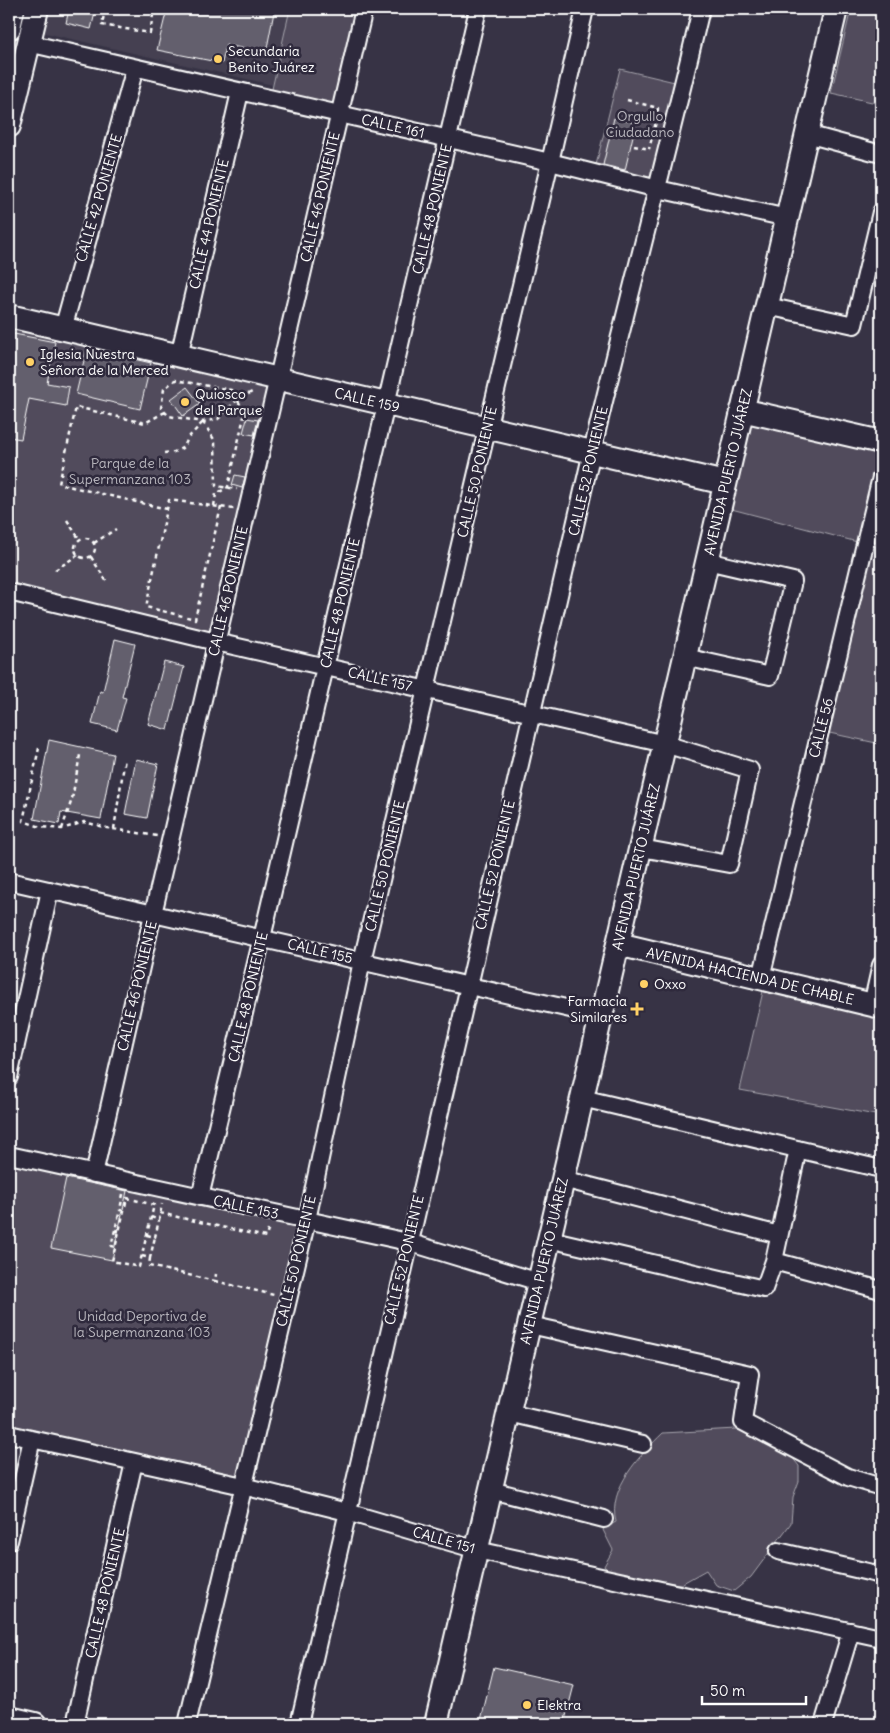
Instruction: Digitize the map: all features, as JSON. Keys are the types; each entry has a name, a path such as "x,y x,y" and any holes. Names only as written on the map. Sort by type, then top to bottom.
{"street":[{"path":"9,28 13,9"},
{"path":"9,126 36,9"},
{"name":"CALLE 46 PONIENTE","path":"94,1174 170,839 364,9"},
{"name":"CALLE 48 PONIENTE","path":"200,1197 478,9"},
{"name":"CALLE 50 PONIENTE","path":"187,1724 307,1220 362,961 585,9"},
{"name":"CALLE 52 PONIENTE","path":"299,1724 467,985 592,451 701,9"},
{"name":"AVENIDA PUERTO JUÁREZ","path":"436,1724 836,9"},
{"name":"CALLE 161","path":"28,43 787,218"},
{"name":"CALLE 42 PONIENTE","path":"63,329 135,68"},
{"name":"CALLE 44 PONIENTE","path":"179,356 240,92"},
{"path":"807,134 881,154"},
{"path":"767,306 854,325 881,212"},
{"name":"CALLE 159","path":"9,316 725,483"},
{"path":"742,410 881,442"},
{"name":"CALLE 56","path":"761,978 881,477"},
{"path":"685,657 770,676 793,581 707,561"},
{"name":"CALLE 157","path":"9,592 216,642 665,744 750,770 729,864 641,848"},
{"name":"CALLE 155","path":"9,881 601,1016"},
{"path":"9,1077 50,890"},
{"name":"AVENIDA HACIENDA DE CHABLE","path":"618,944 877,1006"},
{"path":"877,1006 881,965"},
{"path":"582,1098 881,1169"},
{"path":"549,1239 764,1289 774,1261 798,1149"},
{"name":"CALLE 153","path":"9,1155 408,1242 539,1282"},
{"path":"563,1178 779,1235"},
{"path":"774,1261 881,1290"},
{"path":"530,1325 750,1374 743,1422 848,1478 881,1487"},
{"path":"509,1413 643,1444"},
{"name":"CALLE 151","path":"9,1434 243,1486 347,1512 477,1550 881,1638"},
{"path":"9,1541 32,1439"},
{"name":"CALLE 48 PONIENTE","path":"75,1724 134,1462"},
{"path":"491,1490 604,1519"},
{"path":"778,1551 881,1574"},
{"path":"825,1718 851,1631"},
{"path":"9,1718 35,1724"}],"path":[{"path":"105,9 102,25 150,33 154,9"},
{"path":"627,100 641,102 658,108 649,149"},
{"path":"214,506 216,494 228,487 245,412 231,390 175,380 164,389 161,408 169,416 203,422 218,419 237,400"},
{"path":"165,412 145,423 76,407 59,484 167,509"},
{"path":"164,453 174,452 184,447 188,438 203,422"},
{"path":"203,422 215,441 216,486 239,490"},
{"path":"221,507 194,619 146,607 169,500 214,506 221,507 235,509"},
{"path":"67,520 80,540"},
{"path":"94,543 116,529"},
{"path":"78,555 76,546 80,540 86,538 94,543"},
{"path":"91,557 94,552 94,543"},
{"path":"78,555 84,558 91,557"},
{"path":"55,570 78,555"},
{"path":"91,557 107,582"},
{"path":"39,748 23,821 41,827 62,829 84,822 170,839"},
{"path":"62,829 72,799 80,755"},
{"path":"114,829 125,758"},
{"path":"116,1247 111,1246 124,1192"},
{"path":"127,1198 154,1205 139,1267 112,1261 124,1211 127,1198"},
{"path":"163,1201 149,1266 288,1298"},
{"path":"120,1210 124,1211"},
{"path":"160,1213 266,1237"},
{"path":"151,1217 159,1220"},
{"path":"115,1230 119,1231"},
{"path":"147,1235 155,1237"},
{"path":"142,1256 150,1258"},
{"path":"215,1281 216,1274"}],"shaded area":[{"name":"Secundaria Benito Juárez","path":"46,9 290,9 273,85 41,32"}],"green space":[{"path":"290,9 364,9 339,114 270,98"},
{"path":"851,9 881,9 881,104 831,93"},
{"name":"Orgullo Ciudadano","path":"620,69 683,84 658,189 594,173"},
{"name":"Parque de la Supermanzana 103","path":"9,316 277,379 216,641 9,592"},
{"path":"742,410 881,442 881,744 820,731 865,544 720,506"},
{"path":"764,987 881,1014 881,1116 740,1090"},
{"name":"Unidad Deportiva de la Supermanzana 103","path":"9,1158 303,1223 241,1483 9,1430"},
{"path":"736,1429 784,1447 799,1466 799,1481 793,1497 791,1523 751,1577 734,1591 716,1585 706,1570 681,1584 610,1573 604,1566 613,1550 603,1530 608,1522 612,1524 616,1522 616,1497 628,1473 645,1451 663,1433"}],"building":[{"path":"69,9 96,9 91,29 66,23"},
{"path":"167,9 256,9 274,12 266,53 226,45 222,63 157,50"},
{"path":"614,118 636,123 625,170 603,165"},
{"name":"Iglesia Nuestra Señora de la Merced","path":"9,333 55,342 47,383 69,387 66,406 29,399 21,439 9,437"},
{"path":"87,348 151,363 140,409 76,394"},
{"name":"Quiosco del Parque","path":"187,387 200,404 183,416 171,399"},
{"path":"247,418 258,420 254,435 243,433"},
{"path":"235,475 245,477 242,488 232,485"},
{"path":"115,639 135,644 122,697 126,698 117,730 92,724 100,691 103,692"},
{"path":"164,662 184,667 168,730 148,724"},
{"path":"49,740 113,754 101,819 61,812 59,824 34,819"},
{"path":"136,759 158,764 147,818 125,814"},
{"path":"66,1178 127,1191 112,1260 51,1248"},
{"name":"Elektra","path":"494,1667 574,1685 564,1724 480,1724"}],"place":[{"name":"Secundaria Benito Juárez","path":"218,59"},
{"name":"Iglesia Nuestra Señora de la Merced","path":"30,362"},
{"name":"Quiosco del Parque","path":"185,402"},
{"name":"Oxxo","path":"644,984"},
{"name":"Farmacia Similares","path":"637,1009"},
{"name":"Elektra","path":"527,1705"}]}
